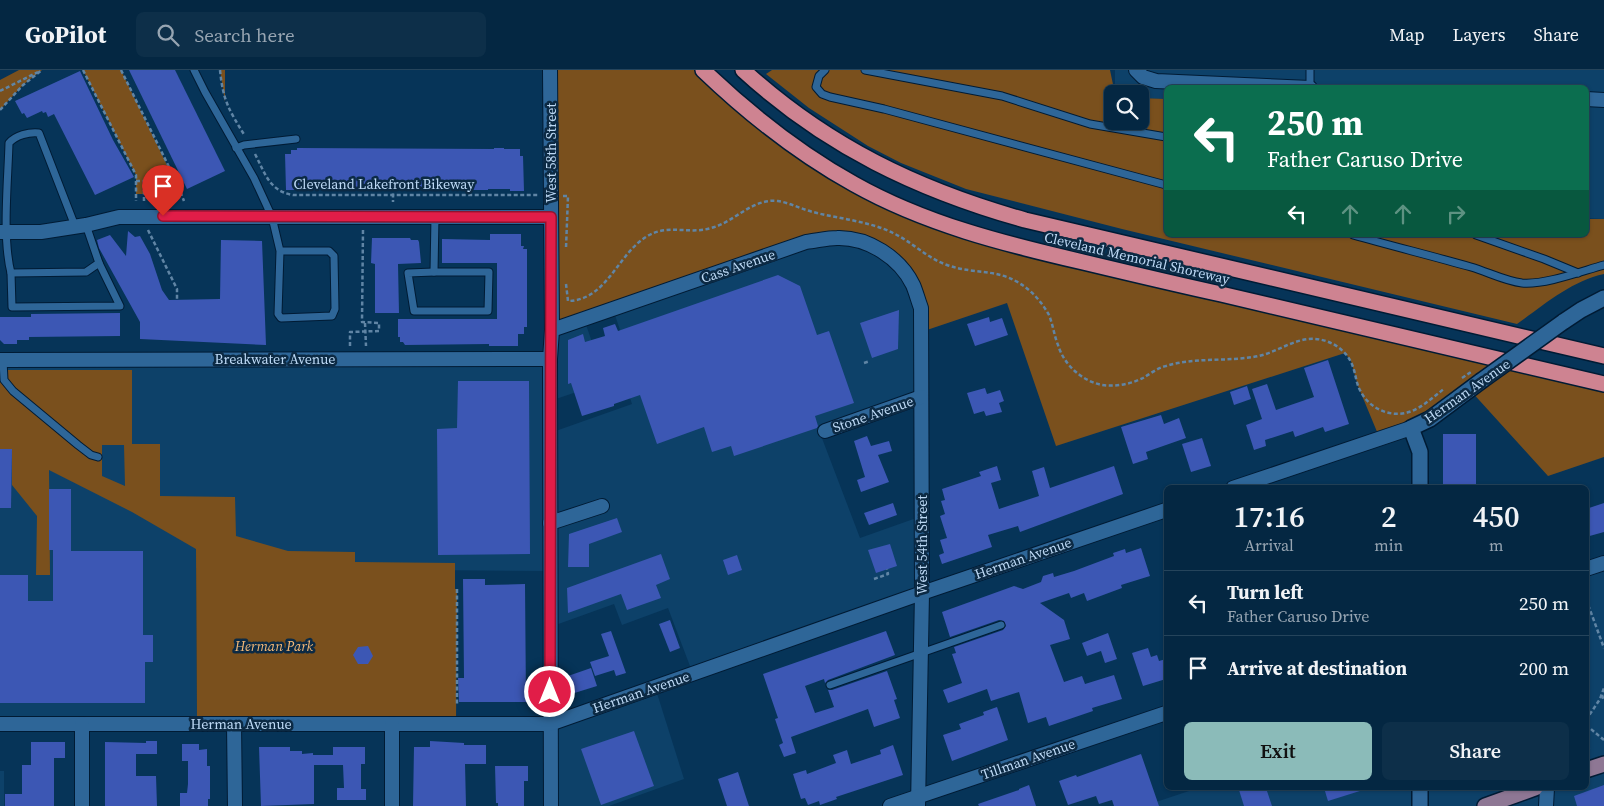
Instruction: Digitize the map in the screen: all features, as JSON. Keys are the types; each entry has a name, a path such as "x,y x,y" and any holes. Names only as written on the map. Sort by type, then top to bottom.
{"highway":[{"name":"Cleveland Memorial Shoreway","path":"703,70 754,116 792,146 877,196 962,230 1038,252 1604,384"},
{"name":"Cleveland Memorial Shoreway","path":"743,70 798,115 855,152 916,183 981,208 1025,220 1604,356"}],"main road":[{"path":"1589,769 1604,764"},
{"path":"1485,806 1529,790"}],"street":[{"name":"West 58th Street","path":"550,70 552,330 550,358 551,806"},
{"path":"1136,70 1143,77 1156,81 1244,85"},
{"path":"1589,100 1604,100"},
{"path":"4,232 41,232 119,217 551,217"},
{"name":"Cass Avenue","path":"552,330 806,242 838,238 856,239 872,245 899,263 913,285"},
{"name":"West 54th Street","path":"913,285 921,308 922,593 918,801"},
{"name":"Herman Avenue","path":"1242,485 1411,428 1430,419 1563,322 1604,298"},
{"name":"Breakwater Avenue","path":"2,360 550,358"},
{"name":"Stone Avenue","path":"825,431 921,398"},
{"path":"1411,428 1420,452 1420,485"},
{"path":"550,523 602,506"},
{"name":"Herman Avenue","path":"0,724 550,724 922,593 1164,511"},
{"path":"1589,568 1604,563"},
{"name":"Tillman Avenue","path":"890,806 918,801 1164,714"},
{"path":"82,724 82,806"},
{"path":"234,724 235,806"},
{"path":"392,724 392,806"},
{"path":"1420,790 1420,806"},
{"path":"1546,806 1547,790"}],"lane":[{"path":"194,70 254,178 272,217 280,251 278,314 281,318 332,316 335,310 334,256 329,251 280,251"},
{"path":"825,70 819,76 816,87 822,94 830,97 884,109 1164,184"},
{"path":"865,70 1002,96 1090,124 1164,137"},
{"path":"1310,70 1310,85"},
{"path":"32,132 39,133 80,226 120,306 12,307 11,273 4,232 9,143 14,138 32,132"},
{"path":"236,148 244,145 296,139"},
{"path":"434,272 435,217"},
{"path":"1360,237 1523,283 1539,282 1604,265"},
{"path":"1482,237 1578,273"},
{"path":"11,273 86,272 99,263"},
{"path":"434,272 489,272 488,311 414,311 408,273 434,272"},
{"path":"2,360 4,380 13,391 78,445 91,455 98,457"},
{"path":"830,685 1001,626"}],"path":[{"path":"0,91 42,70"},
{"path":"0,110 23,85 42,70"},
{"path":"83,70 136,175 136,201"},
{"path":"121,70 184,201"},
{"path":"220,70 221,85 227,106 244,134"},
{"name":"Cleveland Lakefront Bikeway","path":"254,151 272,185 277,190 293,195 537,195"},
{"path":"136,181 176,181"},
{"path":"144,181 144,201"},
{"path":"159,181 159,201"},
{"path":"393,187 393,202"},
{"path":"558,196 568,196 566,250"},
{"path":"566,281 568,301 582,300 604,284 634,246 653,233 668,229 708,229 718,226 757,204 779,201 884,230 904,239 932,259 952,267 994,273 1016,281 1030,292 1045,309 1060,351 1066,362 1077,373 1097,384 1114,386 1128,383 1139,380 1158,368 1180,363 1258,356 1312,338 1328,341 1341,350 1351,361 1363,396 1372,405 1386,412 1397,414 1410,412 1449,386"},
{"path":"147,228 176,289 177,300"},
{"path":"363,229 362,322 365,322 366,346"},
{"path":"350,346 350,332 379,331 379,323 365,322"},
{"path":"864,363 870,362"},
{"path":"1456,382 1462,378"},
{"path":"874,579 888,574 887,569"},
{"path":"878,572 880,577"},
{"path":"457,589 457,706"},
{"path":"1589,607 1604,648"},
{"path":"1589,715 1602,695 1604,688"},
{"path":"1602,695 1604,700"},
{"path":"1589,727 1604,740"}],"shaded area":[{"path":"1115,70 1604,70 1604,219 1589,218 1589,85 1164,85 1164,99 1149,98 1149,85 1115,85"},
{"path":"806,242 872,245 913,285 921,397 820,433 860,538 922,516 922,593 693,674 668,608 622,625 614,604 550,627 549,571 196,568 197,724 0,724 0,360 549,359 552,330 584,319 606,382 550,401 550,433 632,404 624,379 635,375 613,309"},
{"path":"1604,563 1604,806 1158,806 1156,802 1192,790 1589,790 1589,568"},
{"path":"655,687 684,779 609,806 551,806 550,724"},
{"path":"0,771 4,771 4,806 0,806"}],"green space":[{"path":"19,70 42,70 23,85 0,110 0,80"},
{"path":"83,70 121,70 181,194 136,194 136,175","holes":["142,181 161,181 161,190 142,190"]},
{"path":"220,70 225,70 225,102"},
{"path":"550,70 703,70 792,146 920,215 1604,384 1604,457 1548,476 1470,390 1380,439 1358,386 1351,361 1345,353 1056,446 1007,303 921,332 921,307 899,263 837,238 552,330"},
{"path":"772,70 1110,70 1113,85 1104,85 1104,130 1149,130 1149,98 1164,99 1164,237 1589,237 1589,219 1604,219 1604,274 1592,277 1569,288 1517,324 1122,229 966,189 901,163 868,146 809,108 766,74"},
{"name":"Herman Park","path":"0,370 132,370 132,444 160,444 160,496 235,497 236,536 288,551 355,552 355,562 455,563 455,589 457,589 456,724 197,724 196,549 132,512 49,470 50,575 36,575 37,516 12,485 12,449 0,449","holes":["102,445 124,445 125,486 102,476"]}],"building":[{"path":"129,70 175,70 225,171 187,189"},
{"path":"80,71 113,140 134,177 95,195 54,114 48,117 46,112 43,113 42,111 27,118 24,113 22,114 15,101"},
{"path":"297,148 520,149 520,156 523,156 524,191 510,191 510,189 421,190 414,189 414,187 377,187 377,190 286,190 285,154 291,154 291,150 297,150"},
{"path":"128,231 135,237 140,236 150,254 162,290 169,300 220,299 221,240 262,241 266,345 140,339 140,322 99,248 97,240 110,235 126,256"},
{"path":"490,234 521,234 521,246 524,246 523,249 527,249 527,327 524,327 524,334 518,334 518,346 489,346 489,344 405,345 403,342 400,342 400,337 398,337 398,319 497,319 497,263 442,263 442,239 490,240"},
{"path":"372,238 410,238 419,242 421,263 398,264 399,313 375,313 375,264 371,263"},
{"path":"778,275 800,286 817,335 829,331 854,403 815,416 817,428 734,456 731,446 712,452 704,427 657,444 640,395 582,416 571,383 568,384 568,340 583,334 585,342 605,336 603,328 615,324 618,331"},
{"path":"899,310 898,349 872,358 860,323"},
{"path":"120,313 120,336 29,337 29,340 17,340 17,344 4,344 0,340 0,317 31,317 31,314"},
{"path":"989,317 990,322 1002,318 1008,335 975,346 967,324"},
{"path":"1328,360 1349,424 1325,432 1323,427 1295,437 1293,431 1265,440 1266,446 1254,450 1246,425 1262,419 1252,389 1267,384 1276,410 1314,397 1304,368"},
{"path":"458,381 529,381 530,554 438,555 437,429 457,428"},
{"path":"1247,386 1251,399 1234,405 1230,392"},
{"path":"985,388 987,394 1000,390 1004,401 999,403 1002,412 986,416 984,411 974,414 967,393"},
{"path":"1161,415 1164,424 1179,418 1186,438 1146,452 1148,459 1133,464 1121,427"},
{"path":"1443,434 1476,434 1476,485 1443,485"},
{"path":"867,436 871,446 889,441 892,451 878,455 889,482 861,492 857,480 865,477 854,441"},
{"path":"1202,438 1211,466 1191,472 1182,444"},
{"path":"0,449 12,449 11,508 0,508"},
{"path":"997,466 1001,480 991,483 999,509 1039,496 1032,471 1044,467 1050,488 1114,466 1123,494 1020,532 1018,526 988,535 992,547 942,564 939,555 944,553 940,540 947,538 940,516 945,514 941,501 945,500 942,489 981,476 979,472"},
{"path":"49,489 71,489 71,551 143,551 143,635 153,635 153,662 145,662 145,703 0,703 0,575 28,575 28,601 53,601 53,550 49,550"},
{"path":"893,503 897,515 869,525 864,513"},
{"path":"1604,503 1604,532 1589,536 1589,508"},
{"path":"617,518 622,532 589,544 589,567 568,567 569,534"},
{"path":"890,544 897,566 876,573 868,550"},
{"path":"1141,548 1150,576 1121,585 1122,588 1087,601 1084,593 1071,598 1069,593 1040,603 1064,620 1070,639 1050,645 1064,682 1082,676 1085,684 1114,675 1122,699 1092,708 1093,711 1049,726 1046,717 1028,723 1019,692 991,701 987,689 948,703 943,690 962,683 952,654 956,653 954,647 1003,630 1006,626 1004,621 999,620 950,637 942,612 1014,586 1023,589 1041,582 1043,576 1053,573 1054,577 1074,571 1114,556 1113,553 1125,549 1126,553"},
{"path":"661,554 670,579 656,585 661,598 627,610 621,594 568,613 567,588"},
{"path":"737,555 742,570 728,575 723,560"},
{"path":"463,579 485,579 485,585 525,584 526,702 459,702 458,678 464,678"},
{"path":"670,620 680,648 670,652 659,624"},
{"path":"611,631 626,673 616,676 614,670 595,676 590,662 609,656 601,634"},
{"path":"886,631 895,655 828,680 825,683 824,679 805,686 815,713 834,707 828,690 887,671 897,699 894,700 900,718 874,727 868,709 791,737 796,753 784,757 779,745 783,743 775,719 778,718 763,674"},
{"path":"1108,633 1117,659 1105,663 1101,651 1087,656 1082,643"},
{"path":"368,646 373,656 368,664 358,664 353,655 358,647"},
{"path":"1148,648 1151,657 1157,655 1159,661 1164,660 1164,680 1143,686 1132,653"},
{"path":"591,668 597,686 568,695 568,676"},
{"path":"997,707 1008,740 952,761 943,735 961,729 959,724 984,715 983,712"},
{"path":"634,731 654,786 601,805 581,749"},
{"path":"146,741 157,741 157,754 136,754 136,776 156,776 157,806 105,806 105,742 146,743"},
{"path":"430,741 464,743 464,745 486,745 486,764 465,764 466,806 413,806 414,747 430,747"},
{"path":"31,742 65,742 65,758 54,758 54,806 5,806 5,794 22,794 22,765 31,765"},
{"path":"182,744 199,744 199,750 207,749 207,766 210,766 210,799 208,799 208,806 180,806 180,793 187,793 188,784 188,761 182,761"},
{"path":"893,745 903,775 836,797 837,799 820,805 819,801 808,805 805,798 801,799 793,774 806,770 807,774 836,763 833,755 847,750 851,764 881,754 880,750"},
{"path":"259,747 290,747 290,751 302,751 302,754 333,755 333,747 365,747 365,764 361,764 361,789 366,789 366,800 337,800 337,788 344,788 343,765 314,765 314,804 261,806"},
{"path":"1141,754 1159,806 1114,806 1112,800 1099,804 1096,796 1068,805 1059,781 1076,775 1077,777"},
{"path":"495,766 528,766 528,781 524,781 524,806 498,806 498,803 496,803"},
{"path":"738,772 749,806 727,806 718,779"},
{"path":"1029,785 1036,806 979,806 978,804 1019,790"},
{"path":"1604,785 1604,806 1577,806 1574,796"},
{"path":"1239,790 1267,790 1272,806 1244,806"},
{"path":"1325,790 1363,790 1328,801"}],"route":[{"path":"163,216 551,217 550,692"}]}
